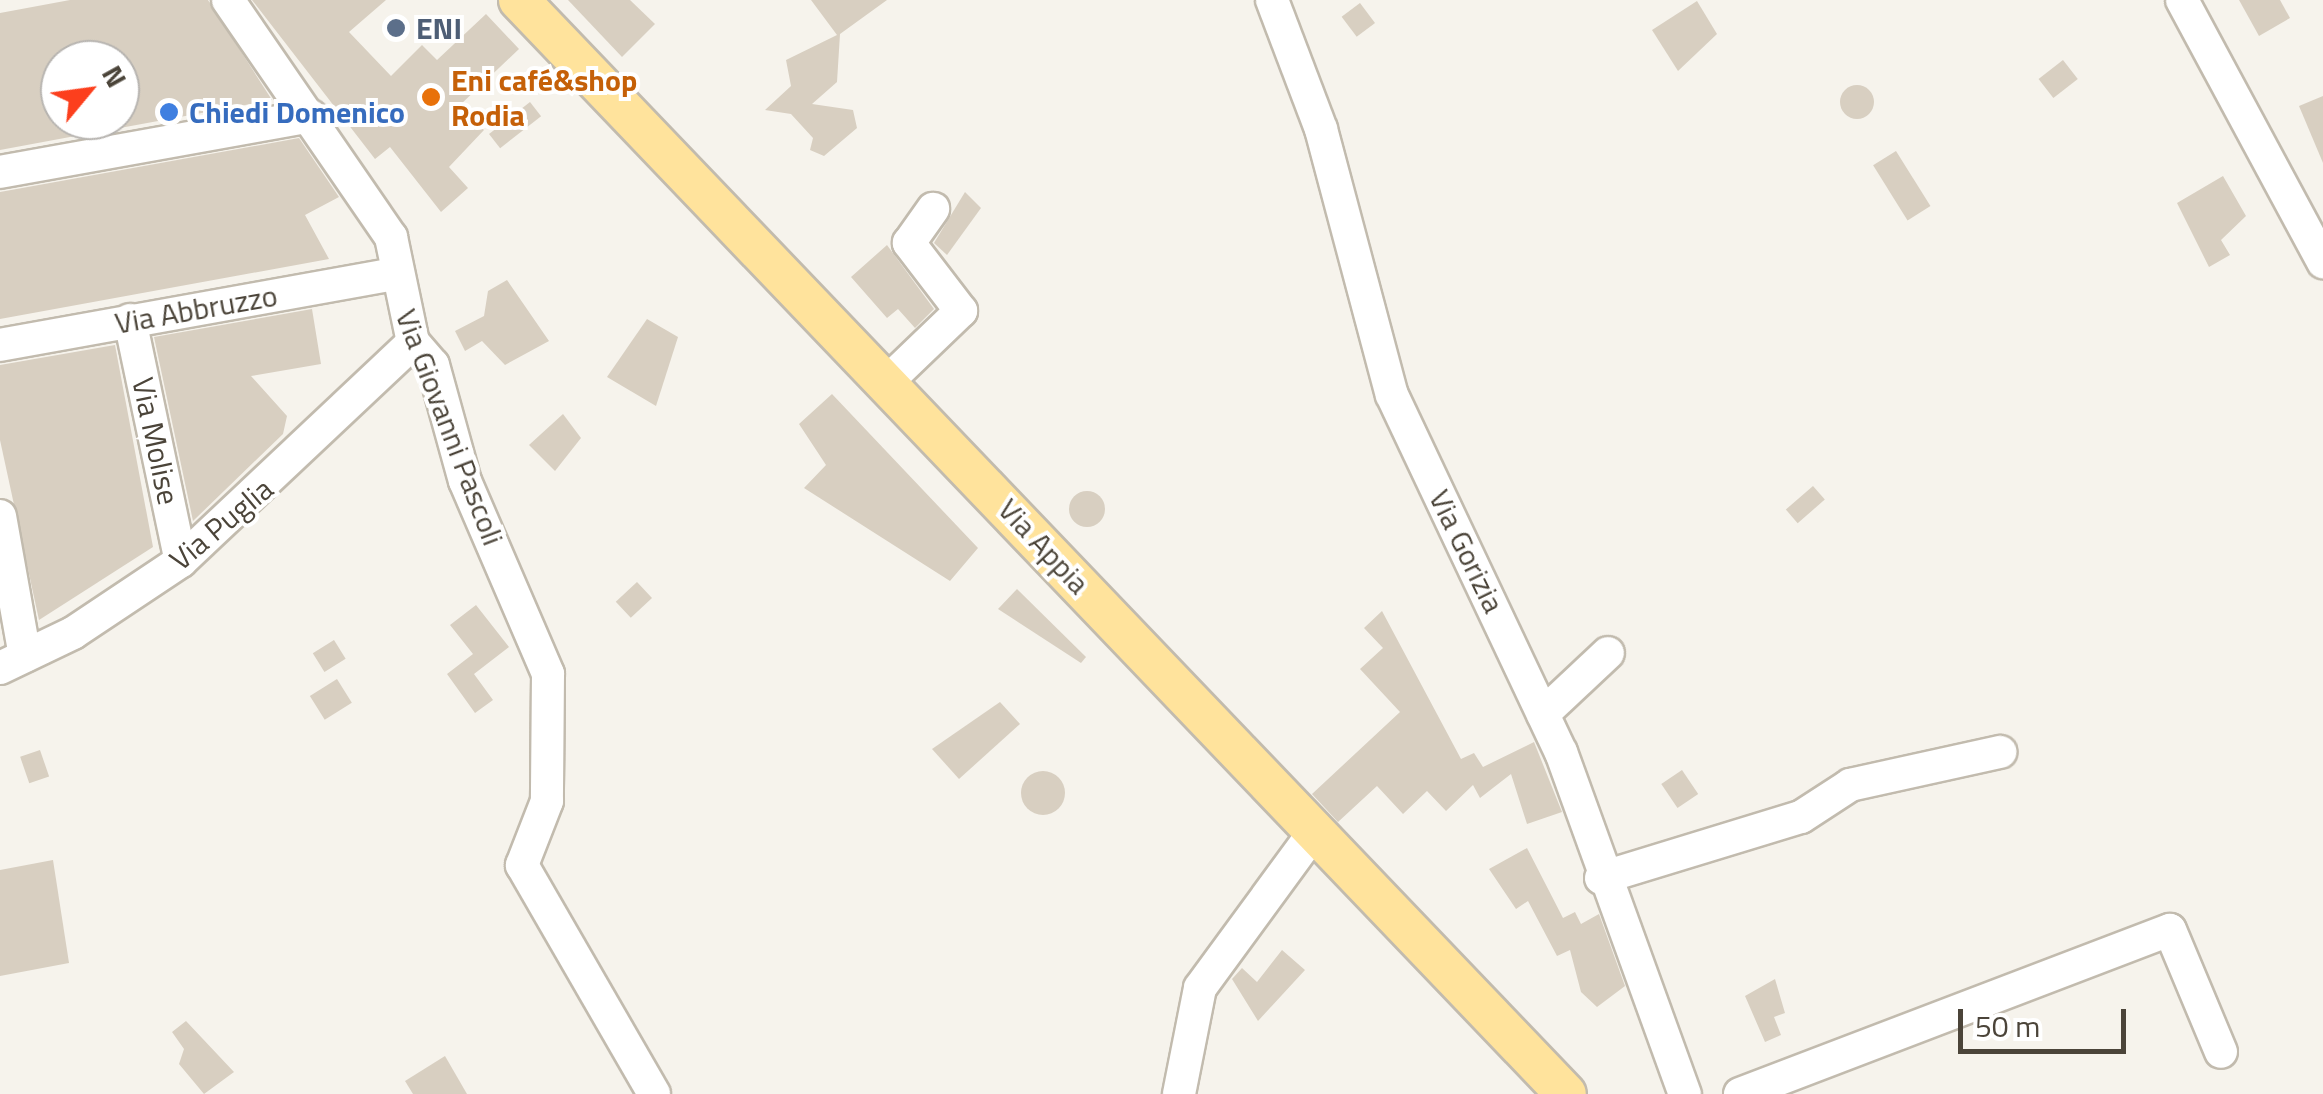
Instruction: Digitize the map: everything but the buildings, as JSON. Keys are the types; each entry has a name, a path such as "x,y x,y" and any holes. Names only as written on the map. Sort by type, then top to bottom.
{"main road":[{"name":"Via Appia","path":"518,0 889,380 1566,1094"}],"street":[{"name":"Via Giovanni Pascoli","path":"228,0 391,236 393,274 413,342 433,366 464,480 548,674 547,801 522,865 654,1094"},
{"name":"Via Gorizia","path":"1272,0 1321,129 1392,395 1543,714 1685,1094"},
{"path":"2182,0 2323,262"},
{"path":"0,172 311,116"},
{"path":"889,380 961,311 908,243 934,208"},
{"name":"Via Abbruzzo","path":"0,345 393,274"},
{"name":"Via Molise","path":"130,320 181,561"},
{"name":"Via Puglia","path":"13,662 181,561 413,342"},
{"path":"0,516 13,662"},
{"path":"1543,714 1608,653"},
{"path":"1602,878 1800,816 1850,785 2000,752"},
{"path":"1179,1094 1200,988 1315,831"},
{"path":"1740,1094 2170,930 2221,1052"}],"place":[{"name":"ENI","path":"396,28"},
{"name":"Eni café&shop Rodia","path":"431,97"},
{"name":"Chiedi Domenico","path":"169,112"}]}
